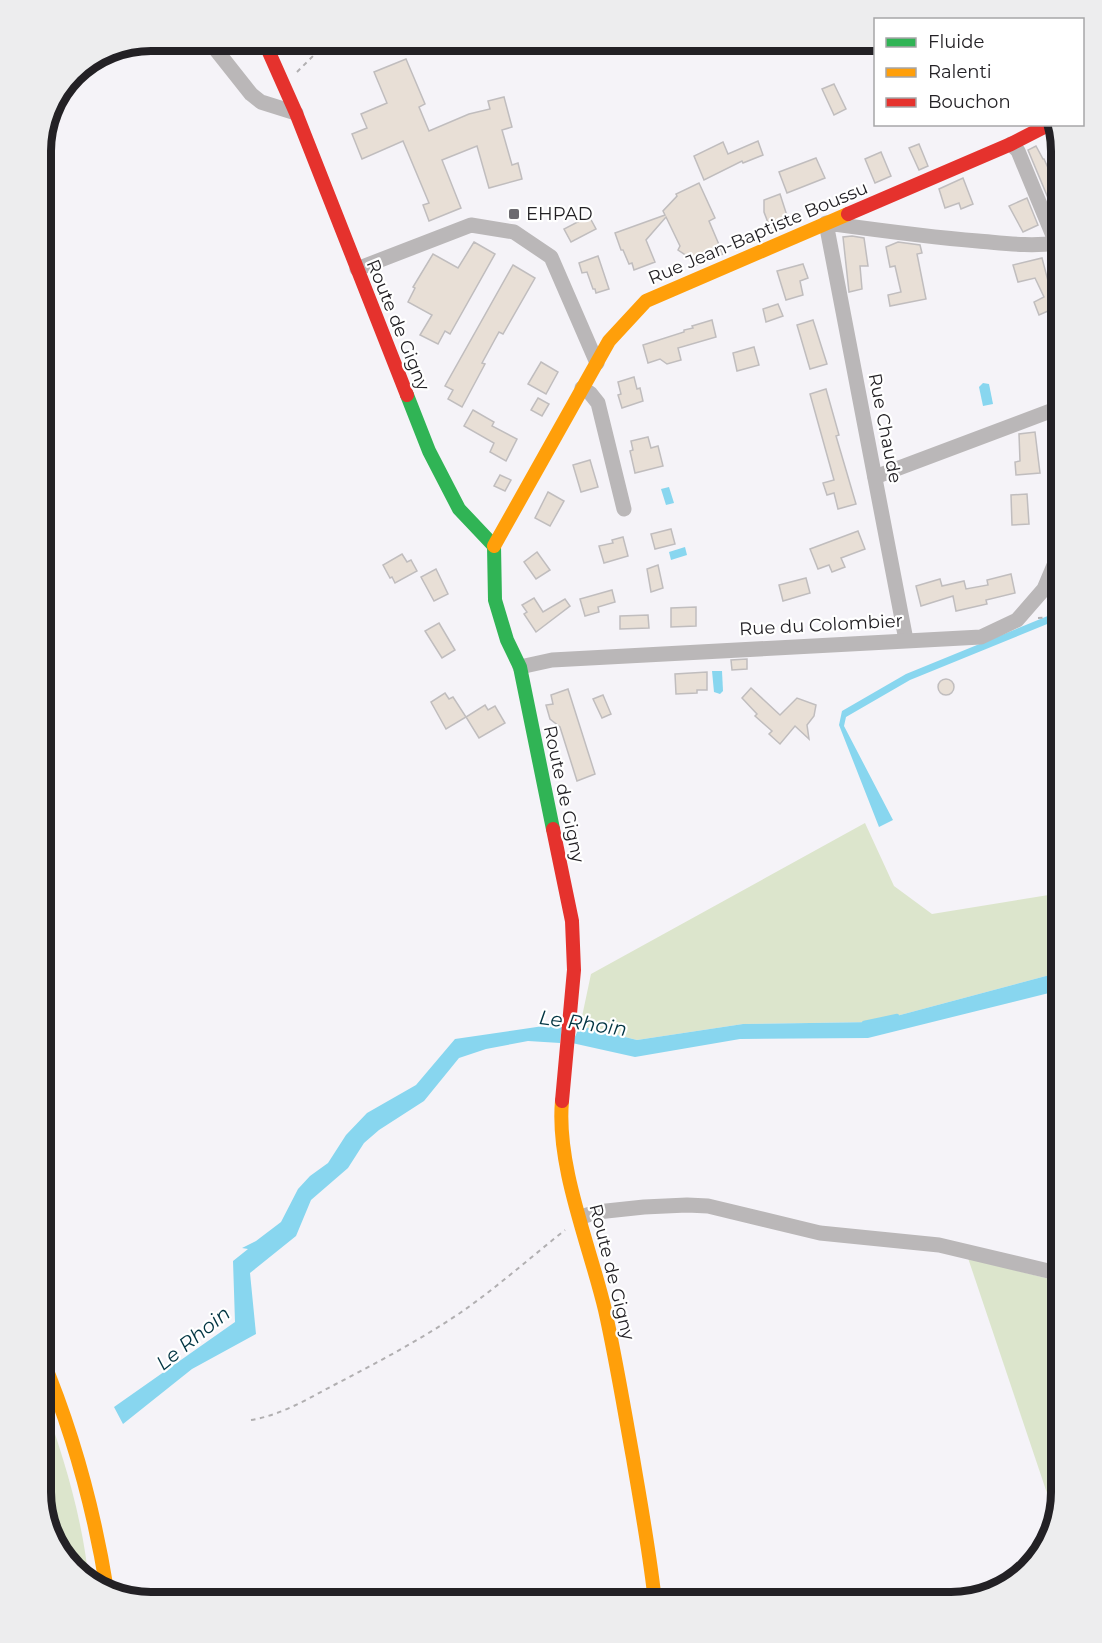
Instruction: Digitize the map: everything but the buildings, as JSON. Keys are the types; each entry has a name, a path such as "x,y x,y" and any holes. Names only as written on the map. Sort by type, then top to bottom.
{"main road":[{"name":"Route de Gigny","path":"269,51 296,113 429,451 459,509 494,546 495,600 507,640 520,667 572,921 574,970 561,1114 563,1142 568,1171 605,1310 650,1554 654,1592"},
{"name":"Rue Jean-Baptiste Boussu","path":"494,546 609,341 646,301 1011,144 1046,126"},
{"path":"51,1382 87,1485 107,1582"}],"street":[{"path":"218,51 251,94 261,102 296,113"},
{"path":"1011,144 1018,151 1051,230"},
{"path":"826,223 916,236 1051,246"},
{"name":"Rue Chaude","path":"826,223 906,640"},
{"path":"357,269 469,225 514,232 551,256 597,363"},
{"path":"582,388 590,393 598,403 624,509"},
{"path":"875,477 1051,411"},
{"name":"Rue du Colombier","path":"520,667 552,660 981,637 1017,620 1044,589 1051,572"},
{"path":"581,1217 597,1212 644,1207 708,1206 820,1233 939,1245 1051,1271"}],"path":[{"path":"282,83 304,66 318,51"},
{"path":"251,1420 291,1407 367,1368 438,1327 496,1285 581,1217"}],"green space":[{"path":"865,823 894,886 932,914 1051,895 1051,975 874,1022 743,1024 637,1040 580,1026 591,974"},
{"path":"968,1258 1051,1279 1050,1503"},
{"path":"51,1423 71,1487 87,1569 64,1542 54,1518 51,1492"}],"water":[{"path":"983,383 989,384 993,404 983,406 979,387"},
{"path":"669,487 674,503 666,505 661,489"},
{"path":"685,547 687,555 671,560 669,552"},
{"path":"1051,615 1051,622 910,680 846,717 844,726 893,820 879,827 839,725 842,711 906,674"},
{"path":"712,671 722,671 723,691 720,694 714,692"},
{"path":"1051,975 1051,992 868,1038 740,1039 635,1057 572,1043 580,1026 637,1040 743,1024 874,1022"},
{"path":"557,1024 562,1027 560,1043 528,1041 486,1049 459,1058 424,1101 379,1130 364,1143 348,1168 311,1200 296,1236 250,1273 256,1334 192,1369 123,1424 114,1407 235,1322 233,1261 248,1249 242,1248 256,1241 281,1222 298,1189 310,1176 328,1163 346,1135 367,1113 416,1085 455,1039"}],"waterway":[{"name":"Le Rhoin","path":"864,1023 897,1016"}],"traffic: fast":[{"path":"407,395 429,451 459,509 494,546 495,600 507,640 520,667 553,829"}],"traffic: slow":[{"path":"494,546 609,341 646,301 848,214"},
{"path":"562,1101 564,1152 569,1179 599,1285 613,1347 654,1592"},
{"path":"51,1382 81,1471 96,1530 105,1581"}],"traffic: jam":[{"path":"268,51 296,113 407,395"},
{"path":"848,214 1011,144 1046,126"},
{"path":"553,829 572,921 574,970 562,1101"}],"place":[{"name":"EHPAD","path":"514,214"}]}
